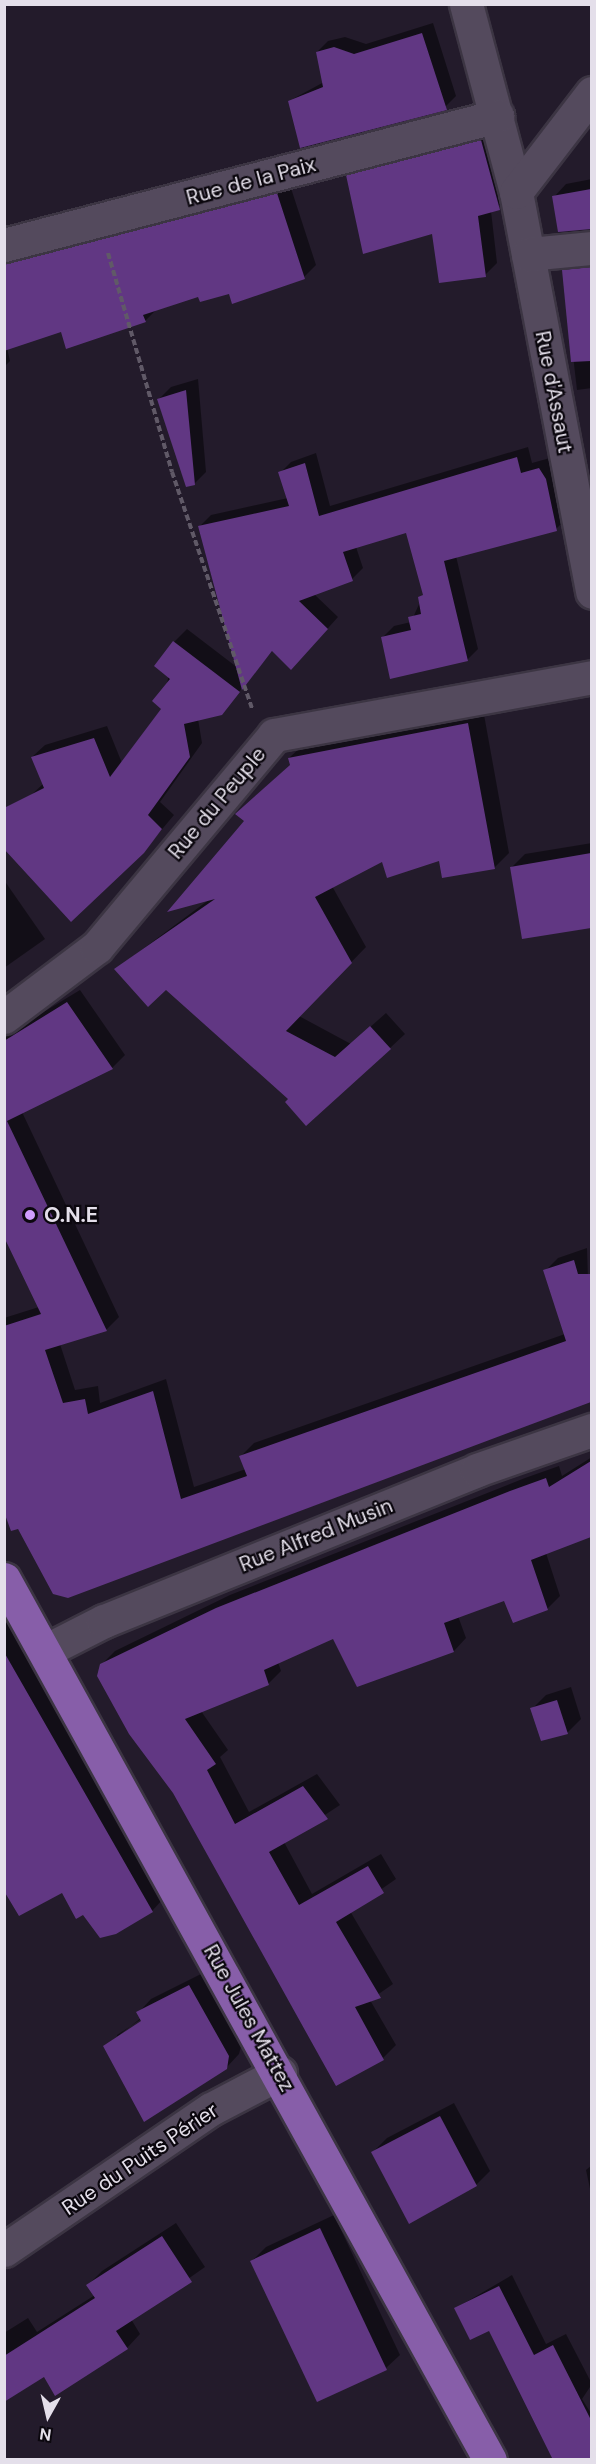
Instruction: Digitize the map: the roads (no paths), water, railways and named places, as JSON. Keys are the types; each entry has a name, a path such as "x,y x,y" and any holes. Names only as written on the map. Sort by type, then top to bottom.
{"main road":[{"name":"Rue Jules Mattez","path":"4,1579 280,2073 490,2460"}],"street":[{"name":"Rue d'Assaut","path":"466,4 516,192 591,592"},
{"path":"516,192 591,93"},
{"name":"Rue de la Paix","path":"4,245 497,116"},
{"path":"528,254 591,248"},
{"name":"Rue du Peuple","path":"4,1017 97,947 274,735 591,677"},
{"name":"Rue Alfred Musin","path":"45,1651 214,1577 591,1430"},
{"name":"Rue du Puits Périer","path":"4,2250 211,2109 280,2073"}],"place":[{"name":"O.N.E","path":"30,1215"}]}
